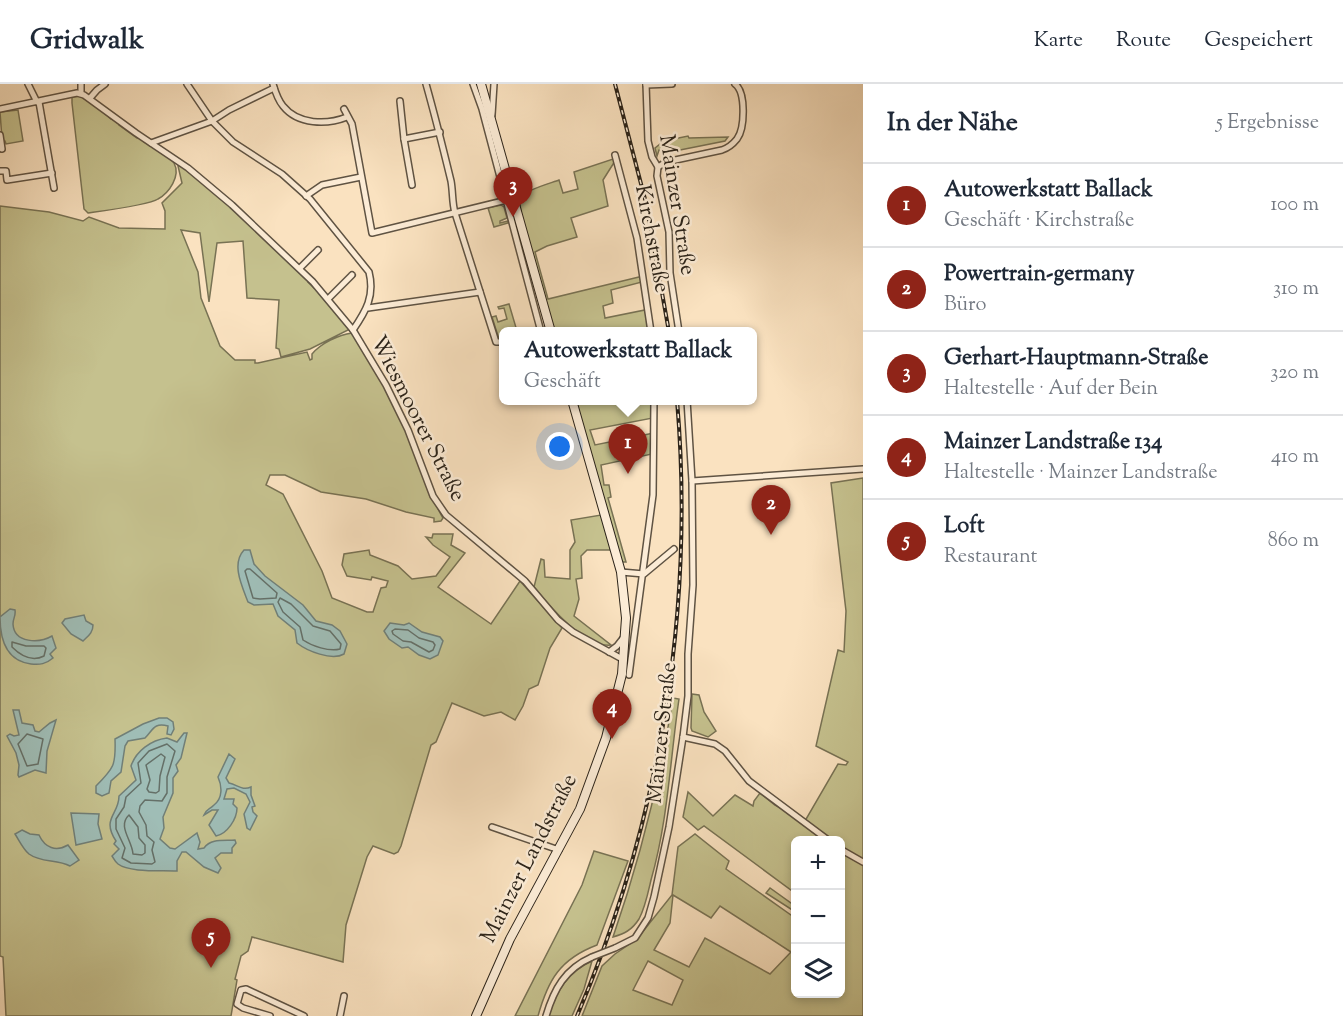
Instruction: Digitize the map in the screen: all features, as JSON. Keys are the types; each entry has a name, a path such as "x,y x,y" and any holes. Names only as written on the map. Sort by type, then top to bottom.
{"main road":[{"path":"481,84 550,327"},
{"name":"Mainzer Landstraße","path":"476,1016 510,939 580,808 606,738 616,703 624,660 626,632 621,572 573,405"}],"street":[{"path":"28,84 38,102 54,188"},
{"path":"0,109 81,93 81,84"},
{"path":"90,98 105,84"},
{"path":"187,84 212,121 233,142 282,174 306,196 325,216 369,272 372,290 368,308 353,330"},
{"path":"426,84 440,132 455,213 496,342 499,342"},
{"path":"473,84 482,109 540,327"},
{"path":"492,123 494,84"},
{"path":"646,84 672,84"},
{"name":"Mainzer Straße","path":"646,84 648,141 650,152 658,167 657,176 669,232 670,273 678,327"},
{"path":"658,167 666,162 722,150 737,140 743,120 741,93 735,84"},
{"path":"151,142 212,121 274,86 282,105 298,117 310,122 326,122 347,117"},
{"name":"Wiesmoorer Straße","path":"81,93 199,177 300,268 353,330 371,359 400,412 436,502 455,524 525,581 566,626 624,660"},
{"path":"400,101 412,185"},
{"path":"344,109 352,124 372,232 515,198"},
{"path":"404,139 440,132"},
{"path":"0,135 2,149"},
{"name":"Kirchstraße","path":"615,155 637,238 650,327"},
{"path":"0,171 6,171 7,180 52,173"},
{"path":"306,196 322,185 361,177"},
{"path":"300,268 318,250"},
{"path":"328,299 352,275"},
{"path":"368,308 480,292"},
{"path":"629,675 653,495 654,405"},
{"name":"Mainzer Straße","path":"546,1016 552,996 559,984 576,966 634,938 648,918 651,907 669,827 688,696 687,654 693,585 692,481 687,405"},
{"path":"692,481 863,469"},
{"path":"621,572 644,574 674,549"},
{"path":"609,652 617,646 626,632"},
{"path":"683,736 715,744 724,751 749,781 823,836"},
{"path":"492,827 559,850"},
{"path":"845,852 863,862"},
{"path":"270,1016 237,1004 241,990 246,989 304,1016"},
{"path":"340,1016 344,996"}],"shaded area":[{"path":"80,96 111,119 118,121 119,125 137,138 143,139 144,142 172,160 176,168 175,179 162,196 153,201 125,208 88,213 84,209 72,103 72,97"},
{"path":"18,110 23,141 6,144 2,139 0,112"},
{"path":"688,136 689,138 728,137 725,141 675,151 659,150 657,156 655,148 664,141"},
{"path":"613,159 615,161 603,180 608,206 571,218 577,237 535,252 548,299 643,276 642,282 611,290 613,303 603,306 605,318 645,310 648,327 553,327 522,220 521,197 533,189 559,180 563,193 578,189 574,172"},
{"path":"180,163 309,280 308,282 317,288 350,329 310,349 281,357 279,349 276,348 279,300 247,298 243,241 217,243 209,302 200,233 181,230 198,272 201,298 220,346 235,360 255,360 255,363 258,363 307,352 310,360 312,354 325,343 352,333 398,411 431,495 443,518 441,521 434,522 434,518 366,499 321,492 285,475 270,475 266,485 283,494 322,571 332,598 367,612 373,612 381,588 386,587 388,581 372,577 371,580 347,576 342,565 344,554 369,550 370,555 398,566 412,579 436,576 450,557 426,537 432,538 433,534 453,534 451,545 465,553 438,587 491,624 520,581 562,628 550,648 538,685 529,689 515,720 501,712 484,716 452,703 436,742 431,745 398,852 394,854 373,846 367,857 346,925 343,962 252,937 248,951 241,956 235,979 237,980 231,1016 6,1016 3,957 0,956 0,206 49,212 83,221 89,217 119,228 165,229 165,211 162,203 182,183 178,166"},
{"path":"501,205 504,207 507,218 500,223 508,221 508,223 494,227 488,208"},
{"path":"509,304 516,327 499,327 499,339 492,317 496,316 498,322 507,319 504,308 499,309 498,307"},
{"path":"575,405 653,405 653,418 590,430 595,445 654,433 652,454 601,465 604,485 609,485 611,497 608,498 626,562 622,562"},
{"path":"863,478 863,1016 582,1016 602,966 637,939 672,895 678,847 695,834 729,861 726,869 791,915 791,952 791,998 845,998 845,836 791,836 791,890 704,826 698,830 683,817 688,792 713,816 735,795 753,806 760,793 775,805 805,821 838,764 846,765 848,762 816,746 838,650 844,652 846,611 831,483","holes":["673,895 711,918 720,906 791,952 770,974 705,938 689,967 654,950 670,923","648,961 683,980 672,1005 633,990"]},
{"path":"601,515 611,550 587,550 581,556 582,578 576,579 579,599 574,616 611,645 590,640 579,633 534,587 541,559 544,560 545,577 570,579 570,550 575,542 571,520"},
{"path":"692,694 699,695 704,712 716,731 708,737 692,731"},
{"path":"673,698 679,699 657,858 639,919 628,931 613,937 648,819"},
{"path":"594,851 628,861 597,945 574,957 557,972 546,992 538,1016 515,1016 582,885"},
{"path":"770,888 791,903 791,909 766,893"},
{"path":"592,961 584,989 572,1016 548,1016 564,983 583,965"}],"water":[{"path":"244,550 250,550 254,564 265,576 303,605 316,621 332,625 340,631 347,644 344,654 326,656 307,649 297,643 295,630 278,616 273,604 254,605 248,602 238,568 240,556"},
{"path":"10,609 15,610 13,624 14,631 18,635 35,641 52,636 56,648 50,654 53,658 48,662 31,664 22,662 10,654 3,641 0,617"},
{"path":"84,615 93,628 83,641 71,634 62,623 65,619"},
{"path":"390,623 404,625 409,623 422,632 440,637 443,641 438,655 430,659 408,647 402,648 389,639 384,631"},
{"path":"13,710 19,710 22,723 33,725 35,731 39,732 56,720 47,751 46,773 35,770 19,777 16,753 7,736 19,735"},
{"path":"159,718 167,718 173,722 174,729 171,735 167,734 168,726 160,725 145,738 128,741 125,746 121,772 111,781 109,793 102,796 96,793 96,786 113,766 115,739"},
{"path":"184,733 187,733 181,758 176,765 178,771 173,778 173,793 163,817 164,828 160,839 170,848 175,849 197,833 200,842 198,849 214,841 235,840 232,853 221,853 215,858 221,868 218,873 204,867 186,852 182,852 177,861 177,871 138,870 123,867 112,856 119,849 114,844 116,841 110,822 119,796 136,780 131,766 133,761 140,751 150,744 167,738 177,742"},
{"path":"229,754 235,759 226,778 229,783 240,787 251,787 255,806 252,807 253,812 257,816 250,830 247,828 244,814 250,802 246,794 234,788 227,789 224,799 234,799 233,804 237,812 227,829 216,836 209,825 218,810 212,810 204,815 219,799 221,788 218,777"},
{"path":"71,813 99,814 98,824 102,839 76,845"},
{"path":"22,830 39,835 51,848 68,845 79,860 70,866 34,857 25,850 15,834"}],"railway":[{"path":"615,84 646,203 668,327"},
{"path":"577,1016 606,942 630,867 650,791 665,714 675,636 681,558 681,479 677,405"}],"place":[{"name":"Gerhart-Hauptmann-Straße","path":"513,217"},
{"name":"Autowerkstatt Ballack","path":"628,474"},
{"name":"Powertrain-germany","path":"771,535"},
{"name":"Mainzer Landstraße 134","path":"612,739"},
{"name":"Loft","path":"211,968"}]}
